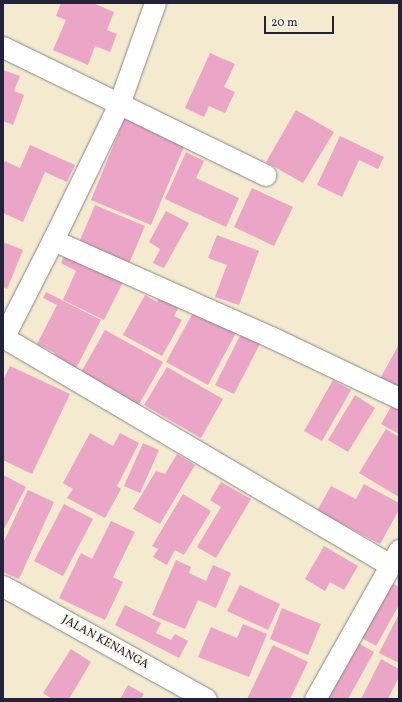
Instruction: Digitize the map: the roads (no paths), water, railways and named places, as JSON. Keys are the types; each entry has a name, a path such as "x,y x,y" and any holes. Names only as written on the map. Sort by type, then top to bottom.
{"street":[{"path":"155,3 119,104 53,240 3,337 394,558 315,699"},
{"path":"3,47 265,175"},
{"path":"53,240 263,334 399,398"},
{"name":"JALAN KENANGA","path":"3,586 206,699"}]}
